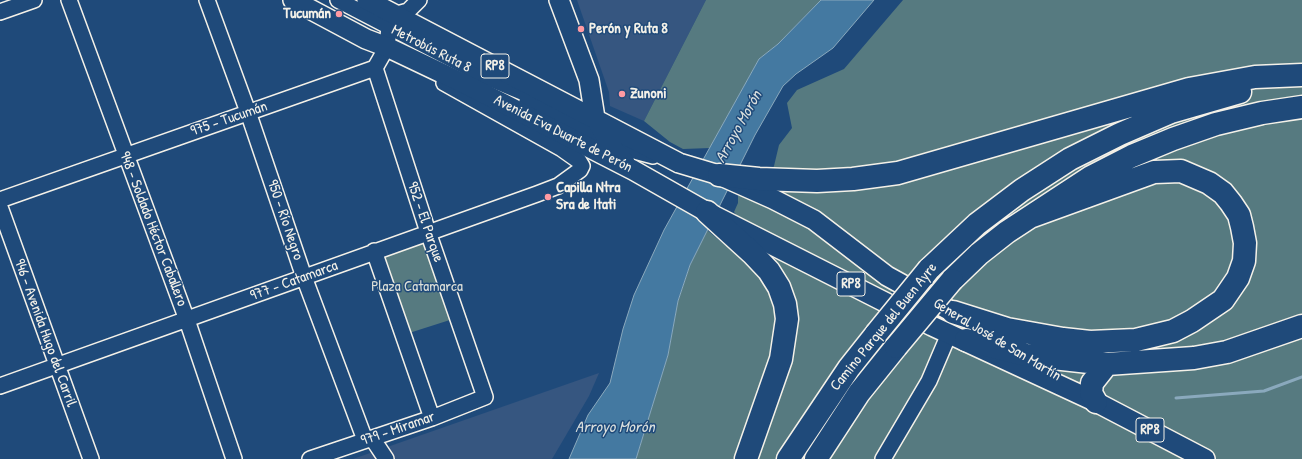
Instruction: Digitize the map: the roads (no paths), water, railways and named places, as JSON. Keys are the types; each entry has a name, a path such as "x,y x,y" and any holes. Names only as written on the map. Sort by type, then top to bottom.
{"highway":[{"path":"719,175 757,185 853,179 898,173 1189,89 1255,76 1302,75"},
{"name":"Camino Parque del Buen Ayre","path":"788,459 849,368 929,269 977,224 1022,190 1076,156 1120,134 1171,112 1240,92 1302,79"},
{"name":"Camino Parque del Buen Ayre","path":"816,459 860,394 896,347 952,280 979,254 1030,217 1091,177 1173,139 1216,124 1262,113 1302,107"},
{"path":"953,312 1008,329 1063,339 1109,342 1142,338 1173,330 1192,321 1223,300 1238,278 1244,261 1245,242 1242,227 1239,215 1231,203 1223,193 1209,183 1181,171 1154,172 1030,217"},
{"path":"707,212 734,230 769,271 779,287 785,304 787,319 781,359 746,459"},
{"path":"957,337 1026,355 1107,364 1194,358 1227,352 1302,326"},
{"path":"1096,402 1091,393 1092,383 1107,364"}],"main road":[{"name":"Avenida Eva Duarte de Perón","path":"293,0 366,39 393,22"},
{"name":"Avenida Eva Duarte de Perón","path":"367,0 393,22 495,94 707,212"},
{"path":"559,0 589,80 594,130"},
{"name":"Avenida Eva Duarte de Perón","path":"393,22 594,130 679,163 719,175"},
{"path":"495,94 525,106 562,124 594,130 633,170"},
{"name":"General José de San Martín","path":"757,185 814,220 887,276 953,312 1026,355 1096,402"},
{"name":"General José de San Martín","path":"734,230 1096,402 1205,459"}],"street":[{"path":"0,12 34,0"},
{"name":"948 - Soldado Héctor Caballero","path":"68,0 187,320 234,459"},
{"name":"950 - Río Negro","path":"207,0 248,112 304,277 368,439 381,458"},
{"name":"Metrobús Ruta 8","path":"324,0 393,22"},
{"name":"Metrobús Ruta 8","path":"338,0 393,22"},
{"path":"375,68 393,22 419,0"},
{"name":"Avenida Eva Duarte de Perón","path":"393,22 408,63 562,149 579,161 582,166"},
{"name":"975 - Tucumán","path":"0,200 375,68"},
{"name":"952 - El Parque","path":"375,68 428,232 485,397"},
{"path":"495,94 530,102 594,130"},
{"name":"977 - Catamarca","path":"0,386 558,186 576,174 582,166"},
{"name":"946 - Avenida Hugo del Carril","path":"0,207 91,459"},
{"path":"374,251 432,418"},
{"path":"883,459 957,337"},
{"name":"979 - Miramar","path":"310,459 432,418 485,397"}],"water":[{"name":"Arroyo Morón","path":"821,0 874,0 833,48 796,74 783,86 755,135 690,265 678,301 668,355 636,459 569,459 588,415 610,383 623,329 634,295 664,230 759,59 778,44"}],"waterway":[{"path":"1176,398 1264,391 1302,377"}],"place":[{"name":"Tucumán","path":"339,14"},
{"name":"Perón y Ruta 8","path":"581,29"},
{"name":"Zunoni","path":"622,94"},
{"name":"Capilla Ntra Sra de Itati","path":"548,197"}],"park label":[{"name":"Plaza Catamarca","path":"417,287"}]}
